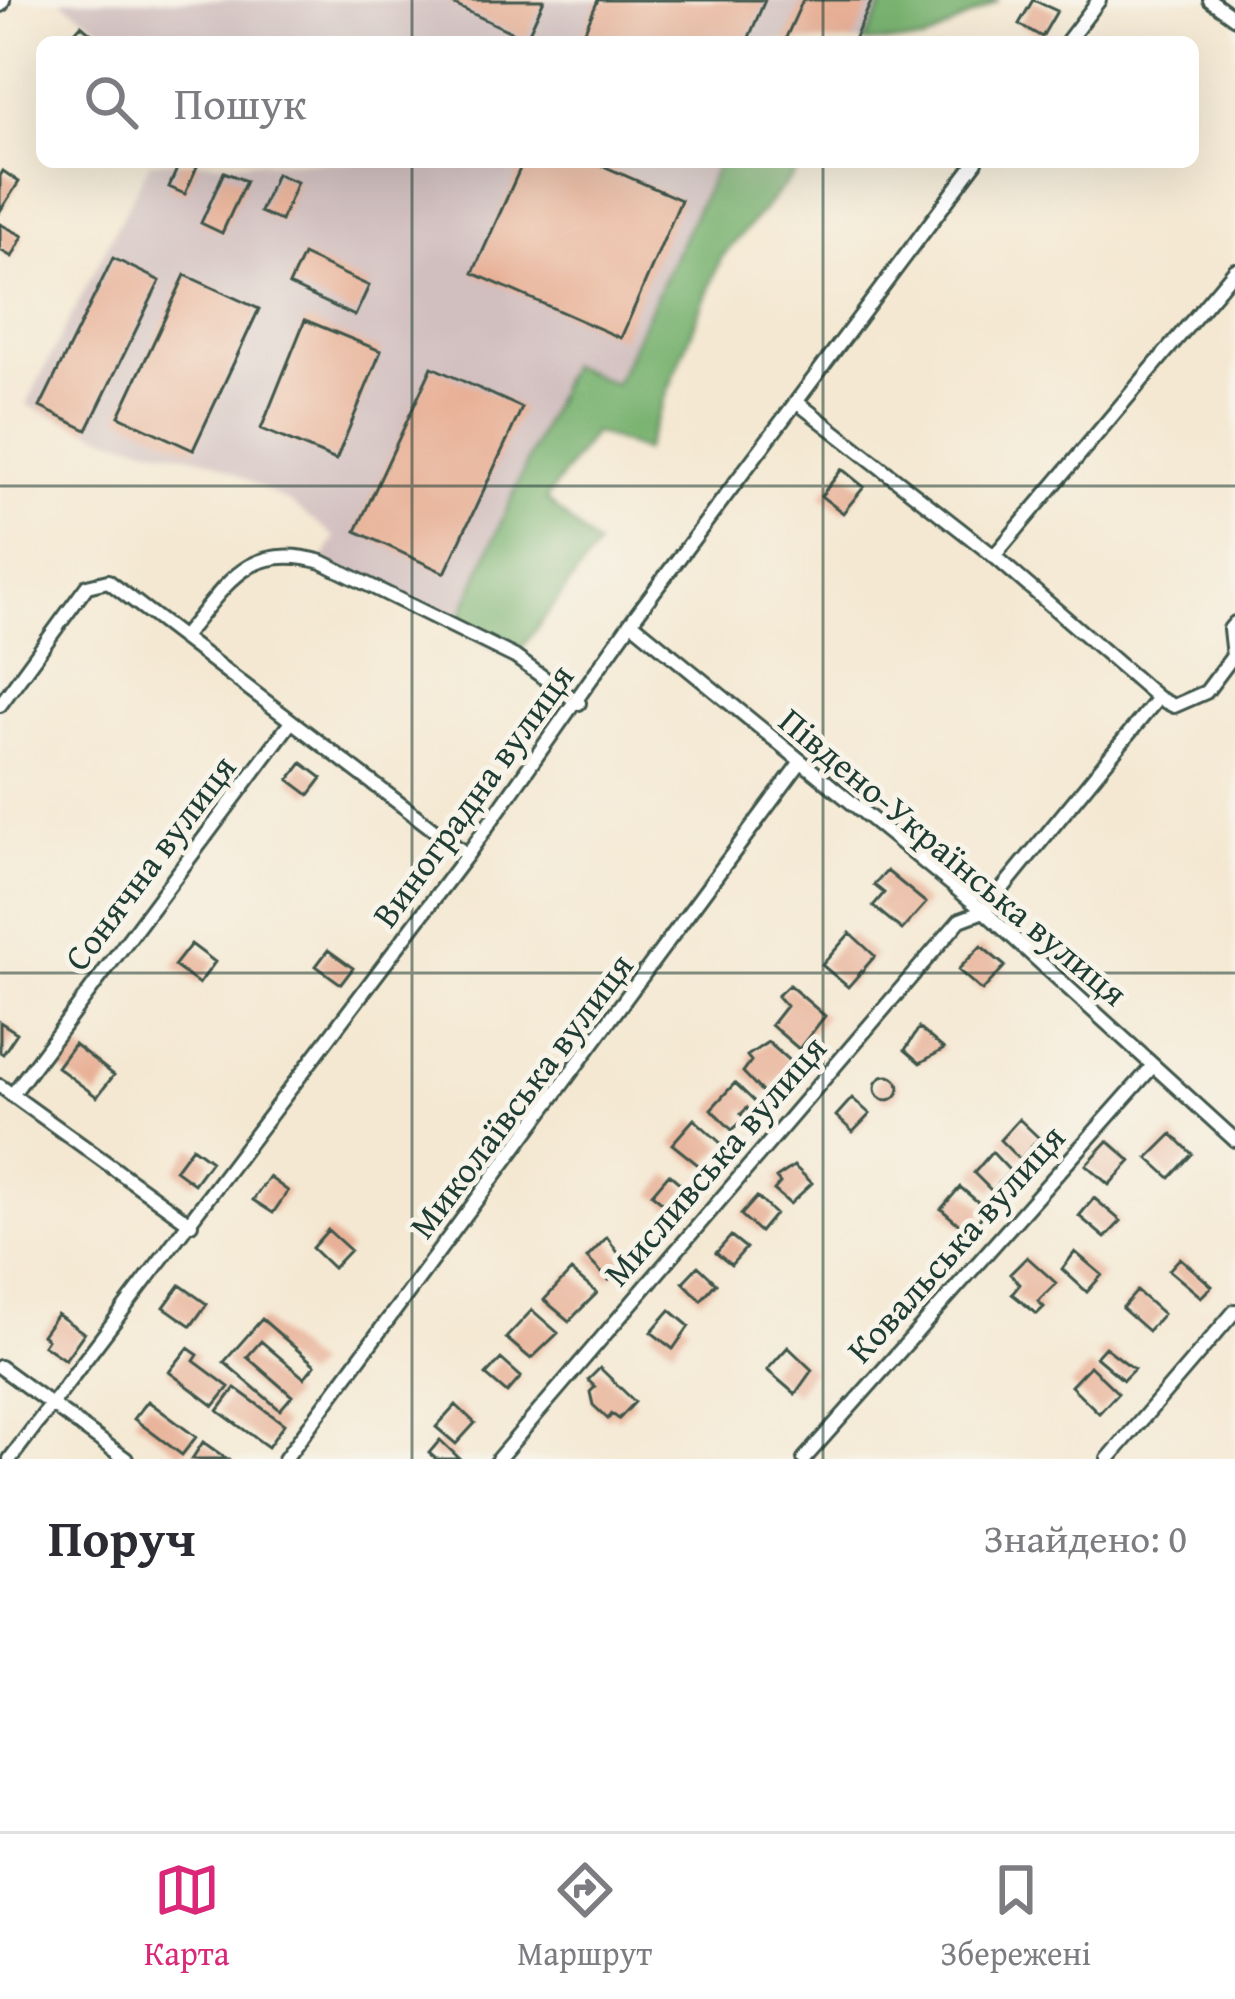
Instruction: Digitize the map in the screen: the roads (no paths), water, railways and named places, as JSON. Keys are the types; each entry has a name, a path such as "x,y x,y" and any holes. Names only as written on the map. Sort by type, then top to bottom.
{"street":[{"path":"1072,36 1099,0"},
{"path":"1210,0 1235,18"},
{"name":"Виноградна вулиця","path":"10,1459 467,855 579,703 631,622 972,168"},
{"path":"994,556 1235,270"},
{"path":"799,403 1174,706 1207,692 1232,656 1230,629 1235,623"},
{"path":"182,638 241,569 259,558 293,554 322,562 515,657 579,703"},
{"path":"0,705 87,586 108,581 467,855"},
{"name":"Південо-Українська вулиця","path":"631,622 984,911 1235,1140"},
{"name":"Мисливська вулиця","path":"498,1459 960,920 984,911 1159,698"},
{"name":"Сонячна вулиця","path":"12,1095 291,722"},
{"name":"Миколаївська вулиця","path":"285,1459 800,764"},
{"name":"Ковальська вулиця","path":"804,1459 1151,1067"},
{"path":"0,1086 191,1224"},
{"path":"1108,1459 1235,1311"},
{"path":"0,1367 126,1459"}]}
